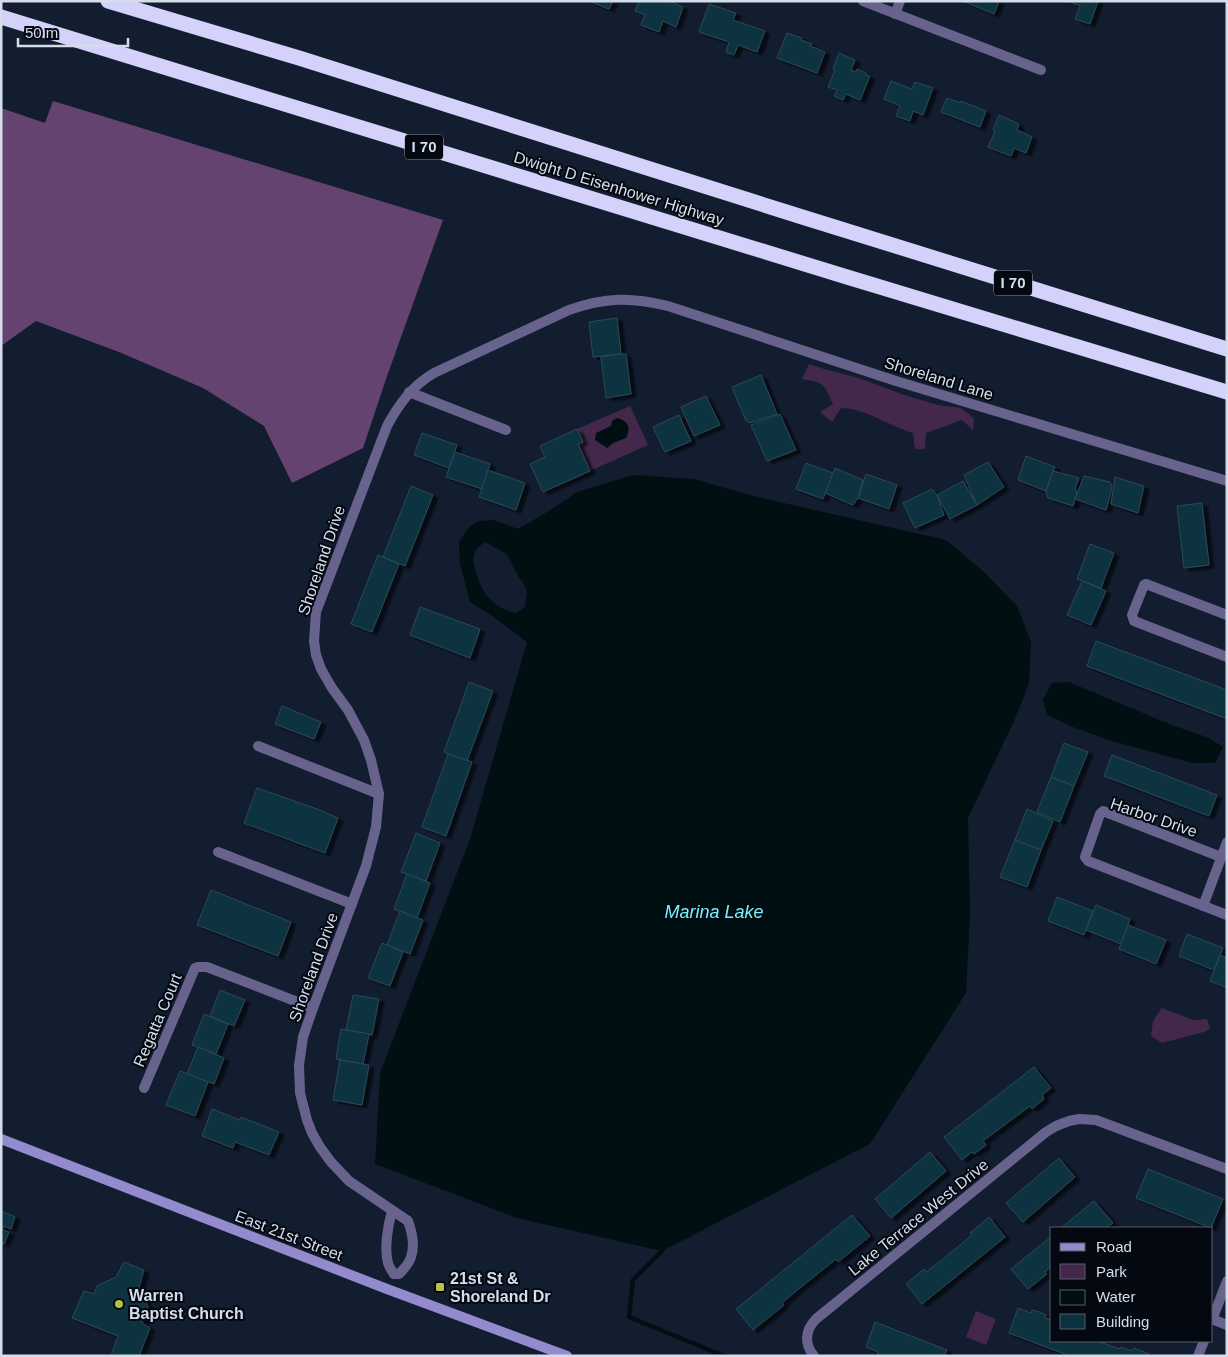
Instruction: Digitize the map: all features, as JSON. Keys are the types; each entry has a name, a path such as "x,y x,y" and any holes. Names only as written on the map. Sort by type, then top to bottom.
{"highway":[{"name":"Dwight D Eisenhower Highway","path":"108,1 299,58 1227,349"},
{"path":"136,1 299,58"},
{"name":"Dwight D Eisenhower Highway","path":"1,17 1227,392"},
{"path":"1,24 146,61"}],"main road":[{"name":"East 21st Street","path":"1,1139 387,1289 568,1356"}],"street":[{"path":"863,1 1041,70"},
{"path":"895,14 900,1"},
{"name":"Shoreland Drive","path":"387,1289 394,1274 399,1274 411,1258 413,1247 408,1221 349,1181 340,1172 320,1147 307,1120 300,1093 298,1065 303,1037 366,866 378,814 379,794 364,740 348,710 320,669 313,633 316,612 387,426 400,404 415,386 434,373 569,310 601,300 643,300"},
{"name":"Shoreland Lane","path":"643,300 668,306 896,381 1227,481"},
{"path":"409,392 506,430"},
{"path":"1227,614 1146,584 1132,615 1134,621 1227,657"},
{"path":"258,746 379,794"},
{"name":"Harbor Drive","path":"1221,857 1103,811 1100,814 1085,855 1088,861 1227,915"},
{"path":"1203,906 1227,842"},
{"path":"218,852 352,904"},
{"name":"Regatta Court","path":"144,1088 195,968 207,968 313,1008"},
{"name":"Lake Terrace West Drive","path":"814,1356 810,1351 807,1339 810,1325 816,1319 1046,1132 1066,1122 1096,1120 1227,1169"},
{"path":"392,1211 387,1242 388,1263 394,1274"},
{"path":"1213,1316 1227,1281"},
{"path":"1213,1319 1227,1325"},
{"path":"1198,1356 1204,1342"}],"green space":[{"path":"809,364 859,378 904,395 938,405 961,408 974,418 973,430 962,420 926,433 925,449 915,449 913,433 860,411 841,408 832,422 820,412 833,404 825,388 819,383 802,379"},
{"path":"630,406 648,445 590,471 578,444 583,442 577,429"},
{"path":"1162,1008 1193,1020 1207,1019 1210,1029 1162,1043 1151,1036 1153,1021"},
{"path":"976,1311 996,1319 986,1345 966,1337"}],"shaded area":[{"path":"53,101 443,220 363,448 292,483 264,426 203,388 119,352 36,321 1,346 1,108 45,123"}],"water":[{"path":"617,418 628,425 628,434 626,438 613,443 607,448 595,440 596,433 611,426 612,421"},
{"name":"Marina Lake","path":"633,475 694,479 753,496 946,540 983,571 1017,606 1031,642 1029,684 1014,721 968,818 970,915 966,993 870,1144 662,1251 517,1218 375,1164 380,1073 470,839 527,642 470,602 460,564 459,542 469,527 478,521 494,520 518,529 577,492","holes":["485,542 507,554 527,593 525,607 516,613 500,607 484,592 473,557 478,548"]},
{"path":"1069,682 1169,724 1209,738 1223,747 1215,763 1192,763 1112,741 1070,726 1047,715 1043,700 1052,683"}],"building":[{"path":"589,1 613,1 609,9"},
{"path":"639,1 669,1 683,7 676,27 663,21 659,32 641,25 645,15 635,11"},
{"path":"963,1 999,1 994,14"},
{"path":"1068,1 1098,1 1090,24 1075,19 1080,6"},
{"path":"709,4 736,13 733,20 765,31 757,52 738,45 734,55 726,52 729,42 699,32"},
{"path":"787,33 802,38 801,40 812,44 810,46 825,52 817,73 777,58"},
{"path":"839,53 855,60 851,70 856,72 857,69 870,76 860,100 846,94 843,100 834,96 837,90 828,87"},
{"path":"891,81 912,89 915,82 933,88 923,115 913,111 910,121 896,116 900,106 884,99"},
{"path":"947,98 961,103 961,101 986,111 980,127 941,112"},
{"path":"999,115 1019,124 1017,130 1032,137 1026,153 1014,148 1011,156 988,147"},
{"path":"617,318 621,354 593,357 589,322"},
{"path":"626,354 631,394 606,398 601,357"},
{"path":"761,375 777,414 750,423 746,421 732,387"},
{"path":"706,396 720,425 694,436 681,407"},
{"path":"780,414 796,450 767,461 751,425"},
{"path":"679,415 691,441 665,452 653,427"},
{"path":"577,429 583,442 578,444 590,471 543,492 530,464 545,457 540,446"},
{"path":"422,433 457,445 449,468 414,455"},
{"path":"455,452 490,464 482,489 446,477"},
{"path":"1026,456 1055,467 1046,491 1018,480"},
{"path":"988,462 1004,487 977,505 964,475"},
{"path":"806,463 833,473 823,499 796,489"},
{"path":"835,468 863,480 858,498 853,505 825,493"},
{"path":"488,470 525,483 516,510 479,497"},
{"path":"1053,471 1079,478 1075,488 1077,493 1073,506 1048,498 1046,491"},
{"path":"866,474 897,485 889,509 858,498"},
{"path":"1084,476 1110,482 1112,486 1106,510 1075,499"},
{"path":"1115,477 1144,486 1138,513 1111,504"},
{"path":"963,481 977,505 950,519 937,495"},
{"path":"411,486 433,495 405,566 383,557"},
{"path":"932,489 937,495 944,515 915,528 903,503"},
{"path":"1202,503 1209,565 1184,568 1177,506"},
{"path":"1090,544 1114,553 1101,588 1077,579"},
{"path":"378,555 399,564 372,632 351,624"},
{"path":"1082,581 1106,591 1091,625 1067,615"},
{"path":"420,607 480,629 470,658 410,635"},
{"path":"1096,641 1227,690 1227,719 1087,666"},
{"path":"469,682 493,691 467,761 444,752"},
{"path":"282,706 321,722 314,739 275,724"},
{"path":"1064,743 1088,752 1074,786 1051,777"},
{"path":"448,754 472,762 446,836 422,827"},
{"path":"1112,755 1217,795 1209,816 1104,776"},
{"path":"1051,777 1074,786 1060,822 1037,812"},
{"path":"257,788 338,818 325,853 244,823"},
{"path":"1027,809 1053,821 1041,850 1015,840"},
{"path":"416,833 440,843 426,881 401,872"},
{"path":"1015,840 1041,850 1027,887 1000,877"},
{"path":"407,874 430,883 417,918 394,909"},
{"path":"211,890 291,922 278,956 197,925"},
{"path":"1057,897 1093,911 1084,935 1048,921"},
{"path":"1096,905 1130,919 1121,944 1086,930"},
{"path":"400,911 423,920 410,954 387,945"},
{"path":"1128,925 1166,940 1156,964 1119,949"},
{"path":"1187,934 1223,948 1214,970 1179,956"},
{"path":"382,943 403,952 390,986 368,978"},
{"path":"1220,955 1227,958 1227,988 1210,981"},
{"path":"220,990 245,1000 234,1026 210,1016"},
{"path":"353,995 379,999 372,1035 346,1030"},
{"path":"204,1014 228,1024 216,1054 192,1045"},
{"path":"341,1029 369,1034 363,1064 336,1059"},
{"path":"198,1047 224,1058 214,1084 187,1074"},
{"path":"340,1060 369,1065 362,1105 333,1100"},
{"path":"1034,1067 1051,1088 1042,1095 1044,1099 1032,1109 1030,1106 983,1141 986,1145 962,1160 944,1137"},
{"path":"180,1071 208,1082 195,1116 166,1105"},
{"path":"212,1109 240,1120 241,1117 279,1132 269,1155 235,1142 233,1148 202,1136"},
{"path":"930,1152 946,1171 891,1218 875,1199"},
{"path":"1059,1158 1075,1177 1023,1222 1006,1203"},
{"path":"1148,1169 1223,1199 1211,1227 1208,1227 1136,1198"},
{"path":"1094,1201 1113,1223 1107,1227 1062,1227"},
{"path":"1,1211 15,1217 11,1229 4,1226 2,1230 9,1232 4,1244 1,1243"},
{"path":"852,1215 870,1236 838,1262 836,1259 801,1287 782,1303 784,1305 753,1330 736,1309"},
{"path":"989,1217 1005,1237 922,1304 906,1284 924,1269 926,1272 938,1263 972,1235 970,1233"},
{"path":"1050,1238 1050,1268 1045,1272 1047,1274 1028,1289 1011,1269"},
{"path":"124,1262 144,1270 139,1287 148,1307 142,1323 150,1328 139,1356 111,1356 118,1336 72,1318 84,1291 94,1294 97,1286 116,1277"},
{"path":"1018,1308 1031,1313 1032,1310 1046,1315 1045,1318 1050,1319 1050,1342 1100,1342 1120,1349 1121,1347 1132,1351 1134,1348 1149,1354 1148,1356 1070,1356 1009,1333"},
{"path":"875,1322 947,1350 944,1356 882,1356 877,1354 878,1352 866,1347"}],"waterway":[{"path":"662,1251 633,1280 629,1317 724,1356"}],"place":[{"name":"21st St & Shoreland Dr","path":"440,1287"},
{"name":"Warren Baptist Church","path":"119,1304"}]}
